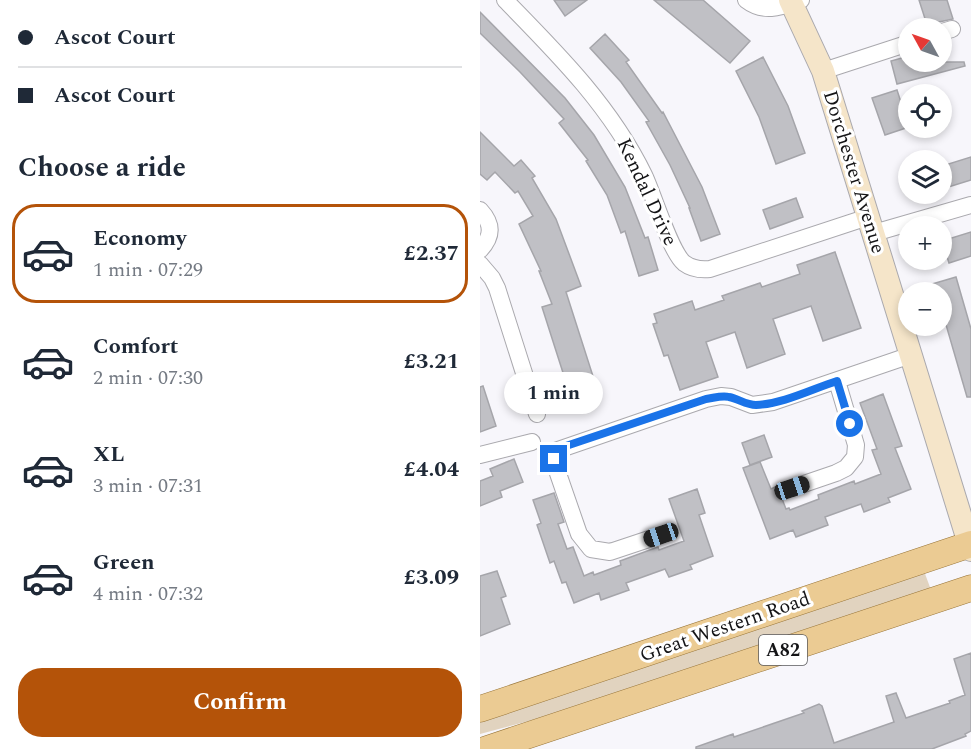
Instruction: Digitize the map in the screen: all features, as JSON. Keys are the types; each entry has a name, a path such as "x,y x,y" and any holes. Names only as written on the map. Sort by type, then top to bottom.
{"main road":[{"name":"Great Western Road","path":"480,709 970,546"},
{"name":"Great Western Road","path":"487,749 971,588"}],"street":[{"name":"Kendal Drive","path":"506,0 583,81 602,106 637,161 676,254 690,267 700,270 710,269 871,225 971,205"},
{"path":"746,0 753,6 767,10 795,1"},
{"name":"Dorchester Avenue","path":"795,1 823,71 970,546"},
{"path":"823,71 898,47"},
{"path":"480,210 487,217 490,225 488,241 480,250"},
{"path":"480,264 497,288 537,414"},
{"path":"661,535 610,552 597,552 591,549 579,534 554,459 555,451 706,399 731,397 743,403 760,405 911,356"},
{"path":"792,488 836,474 846,468 855,457 856,445 837,381"},
{"path":"480,455 532,442"}],"shaded area":[{"path":"924,571 931,590 593,704 480,734 480,720"}],"building":[{"path":"554,0 587,0 565,16"},
{"path":"654,0 703,0 750,41 730,63"},
{"path":"919,0 947,0 953,19 925,18"},
{"path":"480,12 565,98 594,135 625,187 645,238 648,237 658,270 639,276 625,231 621,233 607,195 586,161 588,160 559,123 564,119 480,33"},
{"path":"605,34 629,60 626,62 663,112 702,187 720,234 701,241 690,208 646,122 649,121 621,82 590,48"},
{"path":"763,57 788,106 805,153 776,164 759,117 736,71"},
{"path":"898,59 898,72 942,72 897,84 891,61"},
{"path":"952,62 964,62 965,66 952,69"},
{"path":"897,90 898,131 885,135 872,98"},
{"path":"480,132 514,166 521,160 535,176 532,178 556,219 581,286 566,292 599,395 573,404 542,307 552,304 539,271 541,271 519,224 533,216 518,191 515,193 495,172 487,180 480,174"},
{"path":"971,157 971,180 952,186 952,163"},
{"path":"796,198 803,217 770,229 763,210"},
{"path":"971,232 971,256 952,262 952,238"},
{"path":"835,252 861,328 823,341 811,306 773,319 785,354 747,368 735,332 706,342 718,377 680,390 668,355 664,356 653,324 657,323 654,314 692,301 695,310 724,300 722,296 760,283 762,287 800,274 797,265"},
{"path":"956,277 971,329 971,397 967,397 949,336 952,336 952,282 939,282"},
{"path":"483,386 496,426 480,432 480,387"},
{"path":"883,394 902,446 895,448 911,489 888,498 890,502 864,512 861,504 825,517 828,525 796,537 793,530 770,539 743,468 760,462 771,489 777,486 786,509 790,510 819,499 818,495 854,481 855,484 881,474 872,450 877,449 860,403"},
{"path":"764,435 772,457 750,465 742,443"},
{"path":"514,459 523,482 500,491 502,497 480,506 480,481 493,476 490,469"},
{"path":"697,489 705,513 699,515 713,556 690,565 692,569 669,577 665,569 626,583 629,590 601,600 599,593 574,603 566,582 562,583 554,561 550,563 537,525 541,523 533,500 554,493 564,522 558,524 567,549 573,547 584,576 593,572 594,575 621,565 620,561 658,547 659,550 684,541 669,499"},
{"path":"497,571 506,596 501,598 510,624 480,636 480,576"},
{"path":"971,653 971,731 965,734 966,736 932,749 696,749 696,747 733,734 734,737 804,713 802,711 819,704 822,706 834,743 894,722 886,696 896,693 906,718 950,703 949,701 965,695 954,659"}],"route":[{"path":"554,459 555,451 560,448 706,399 731,397 743,403 760,405 837,381 850,424"}]}
